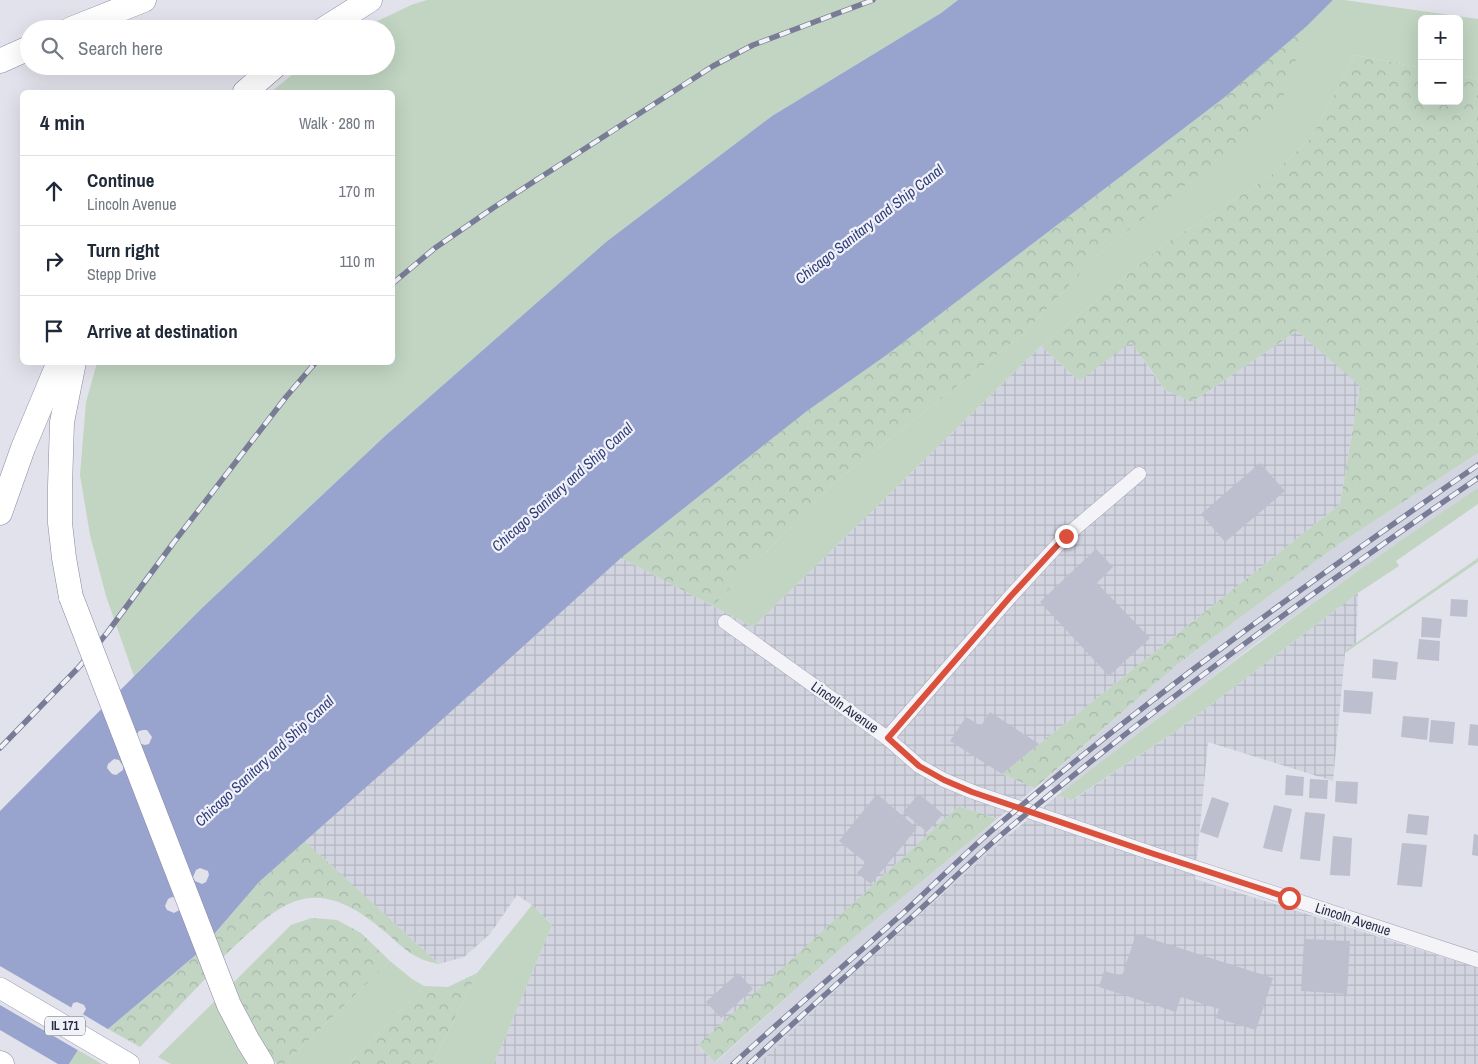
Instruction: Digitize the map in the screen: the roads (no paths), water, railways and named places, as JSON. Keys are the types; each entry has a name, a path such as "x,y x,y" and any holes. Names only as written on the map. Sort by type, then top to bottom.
{"highway":[{"path":"94,20 144,0"},
{"path":"338,20 370,0"},
{"path":"0,61 20,52"},
{"path":"247,90 265,75"},
{"path":"0,513 23,448 58,365"},
{"path":"73,365 62,422 60,486 60,523 71,597 229,1005 262,1064"}],"main road":[{"name":"IL 171","path":"0,988 129,1064"},
{"path":"0,1054 17,1064"}],"street":[{"path":"888,738 1010,597 1066,536 1139,474"},
{"name":"Lincoln Avenue","path":"725,622 888,738 919,766 944,780 972,792 1163,857 1478,960"}],"water":[{"name":"Chicago Sanitary and Ship Canal","path":"958,0 1333,0 1308,25 1225,97 888,354 807,411 621,558 259,882 198,953 108,1029 78,1050 69,1064 0,1064 0,811 202,608 385,436 606,242 772,116 941,13","holes":["147,730 152,737 149,744 138,743 137,734 139,731","114,759 119,760 123,770 116,775 112,774 107,768 108,764","200,868 208,871 209,875 206,882 202,884 195,881 193,877 196,870","172,897 177,898 181,909 174,913 167,910 165,906 168,899","77,1002 84,1005 86,1009 82,1016 72,1015 70,1011 73,1003"]}],"railway":[{"path":"395,281 435,248 493,208 713,66 753,45 873,0"},
{"path":"0,748 79,667 107,633 174,542 286,397 313,365"},
{"path":"733,1064 902,914 985,837 1055,778 1233,640 1355,551 1478,465"},
{"path":"749,1064 983,851 1121,737 1238,648 1478,478"}]}
